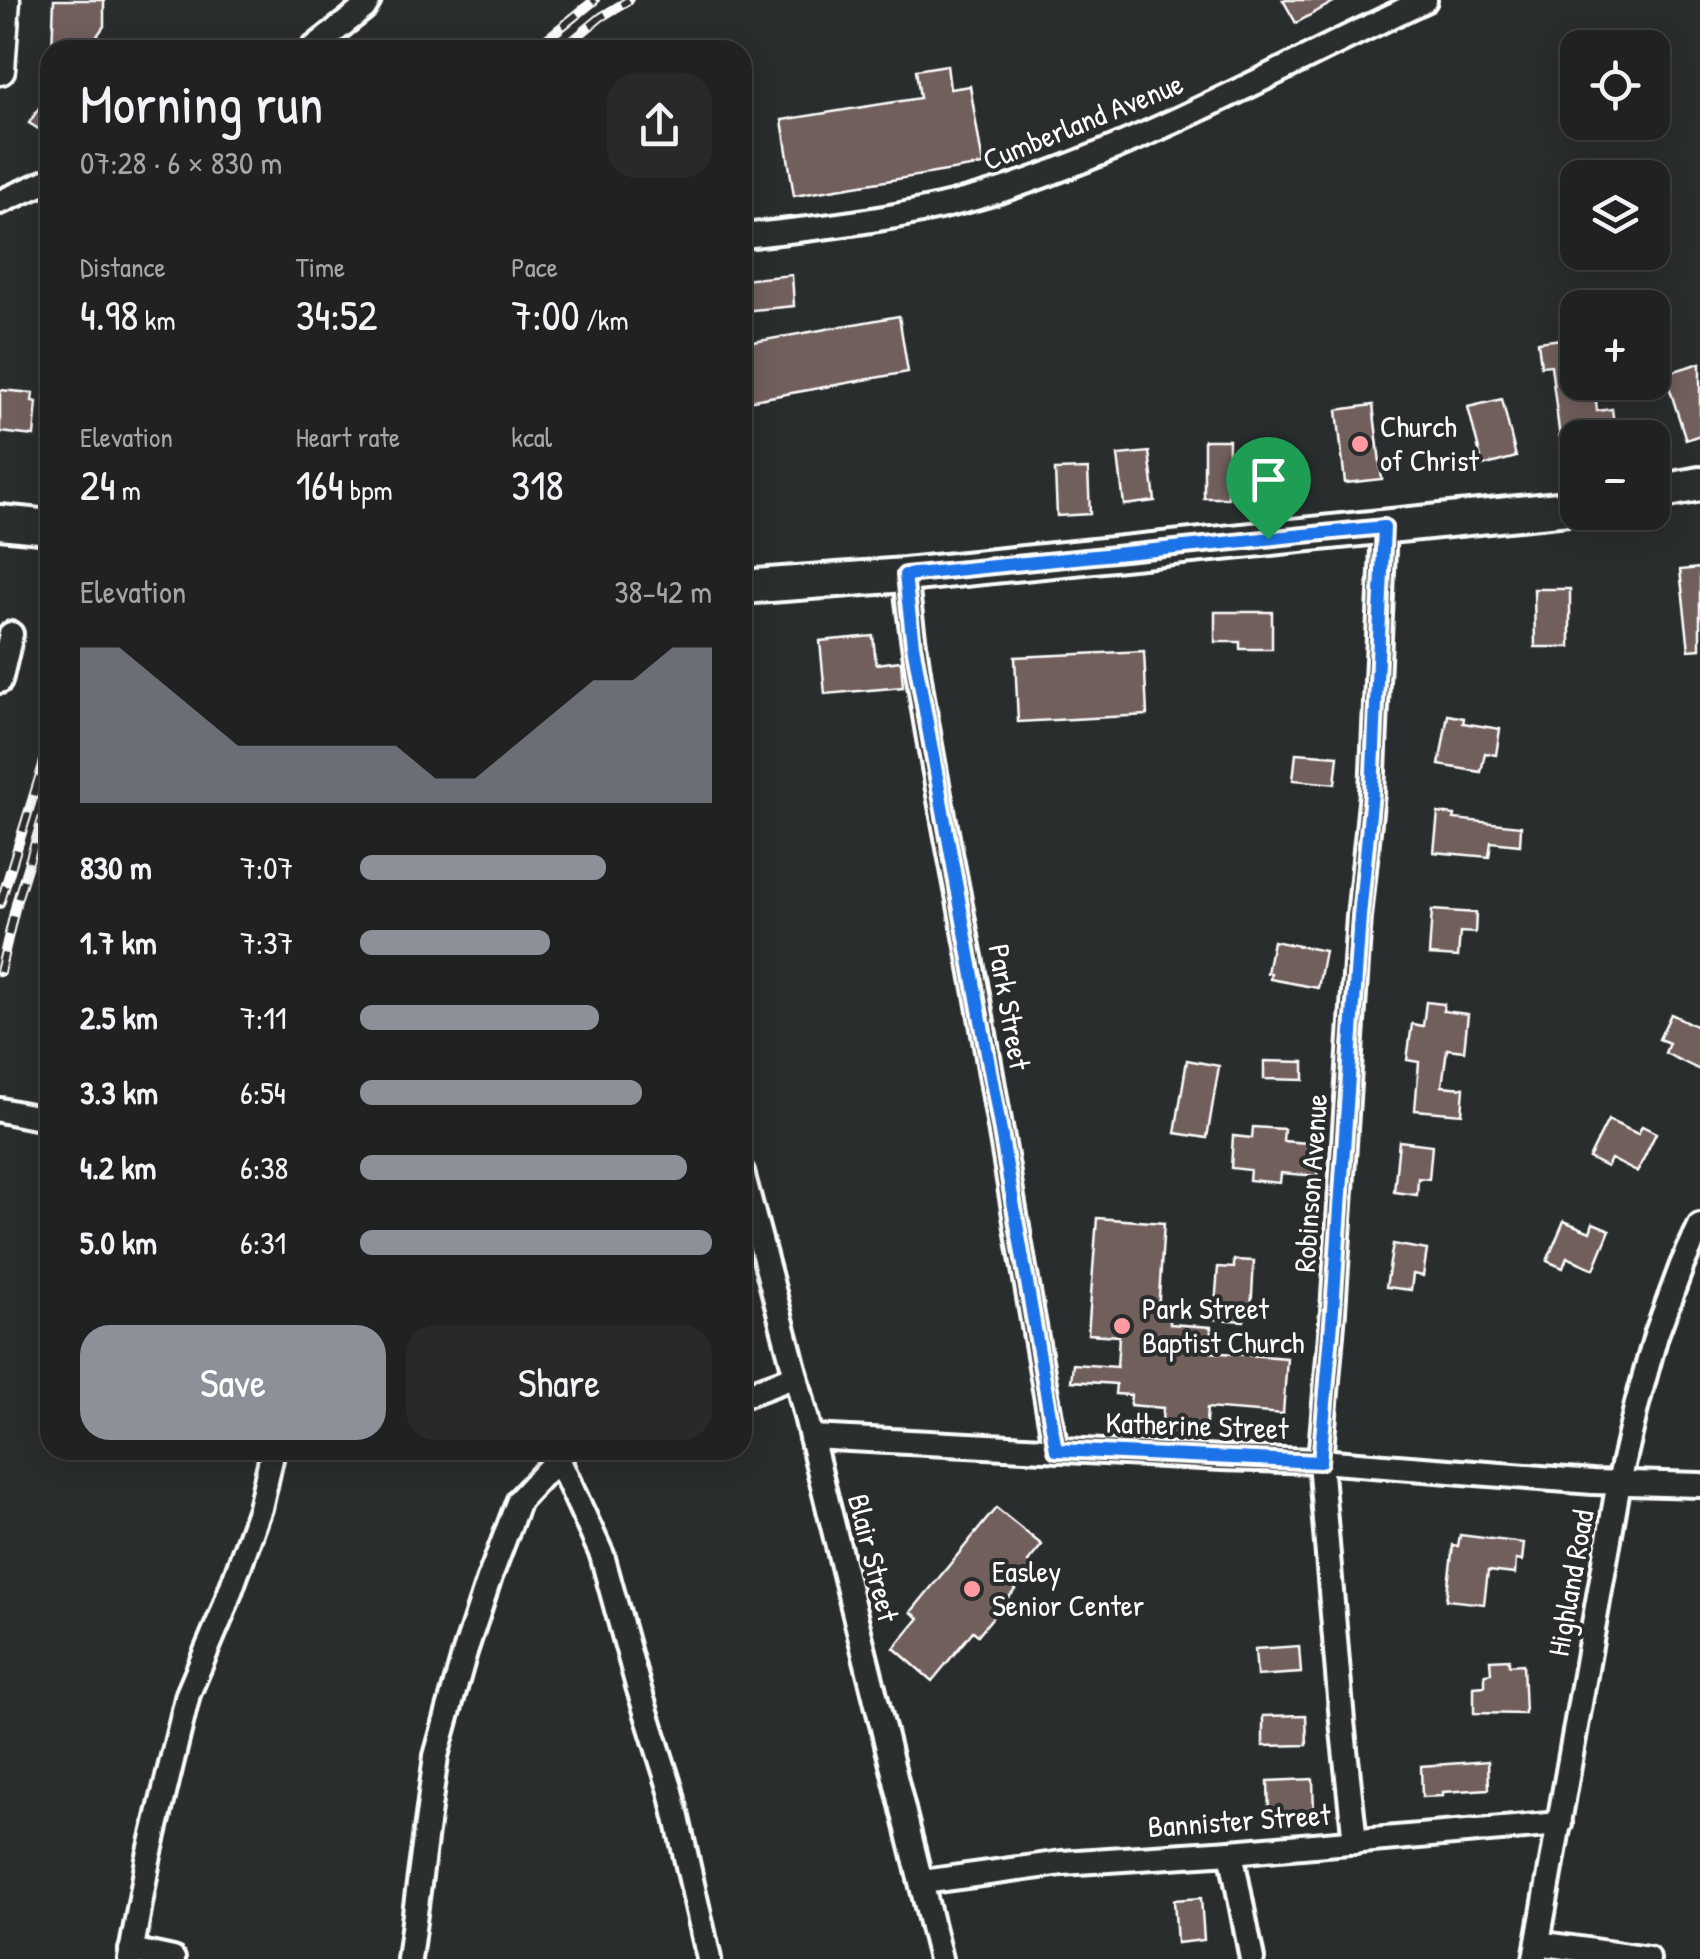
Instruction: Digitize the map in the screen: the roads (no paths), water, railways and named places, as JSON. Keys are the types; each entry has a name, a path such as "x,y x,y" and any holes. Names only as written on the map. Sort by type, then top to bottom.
{"main road":[{"path":"1670,490 1700,484"},
{"path":"752,585 905,575 1560,509"},
{"path":"0,522 40,525"}],"street":[{"path":"0,70 5,0"},
{"path":"323,40 370,0"},
{"name":"Cumberland Avenue","path":"752,235 856,224 1007,189 1164,126 1426,0"},
{"path":"0,202 40,184"},
{"name":"Robinson Avenue","path":"1354,1842 1320,1462 1372,793 1384,527"},
{"name":"Park Street","path":"905,575 930,745 1056,1450"},
{"path":"0,681 11,634"},
{"path":"0,1110 40,1118"},
{"name":"Blair Street","path":"752,1210 940,1959"},
{"name":"Highland Road","path":"1536,1951 1619,1482 1656,1335 1700,1226"},
{"path":"752,1392 796,1376"},
{"name":"Katherine Street","path":"811,1436 1700,1485"},
{"path":"173,1959 130,1954 148,1860 188,1694 260,1508 271,1460"},
{"path":"410,1959 436,1756 465,1652 520,1500 553,1460"},
{"path":"562,1460 602,1555 672,1791 709,1959"},
{"name":"Bannister Street","path":"923,1882 1062,1863 1560,1824"},
{"path":"1231,1852 1252,1959"},
{"path":"1536,1951 1648,1959"}],"railway":[{"path":"545,40 595,0"},
{"path":"573,40 629,0"},
{"path":"0,904 40,774"},
{"path":"0,972 40,826"}],"place":[{"name":"Church of Christ","path":"1360,444"},
{"name":"Park Street Baptist Church","path":"1122,1326"},
{"name":"Easley Senior Center","path":"972,1589"}]}
